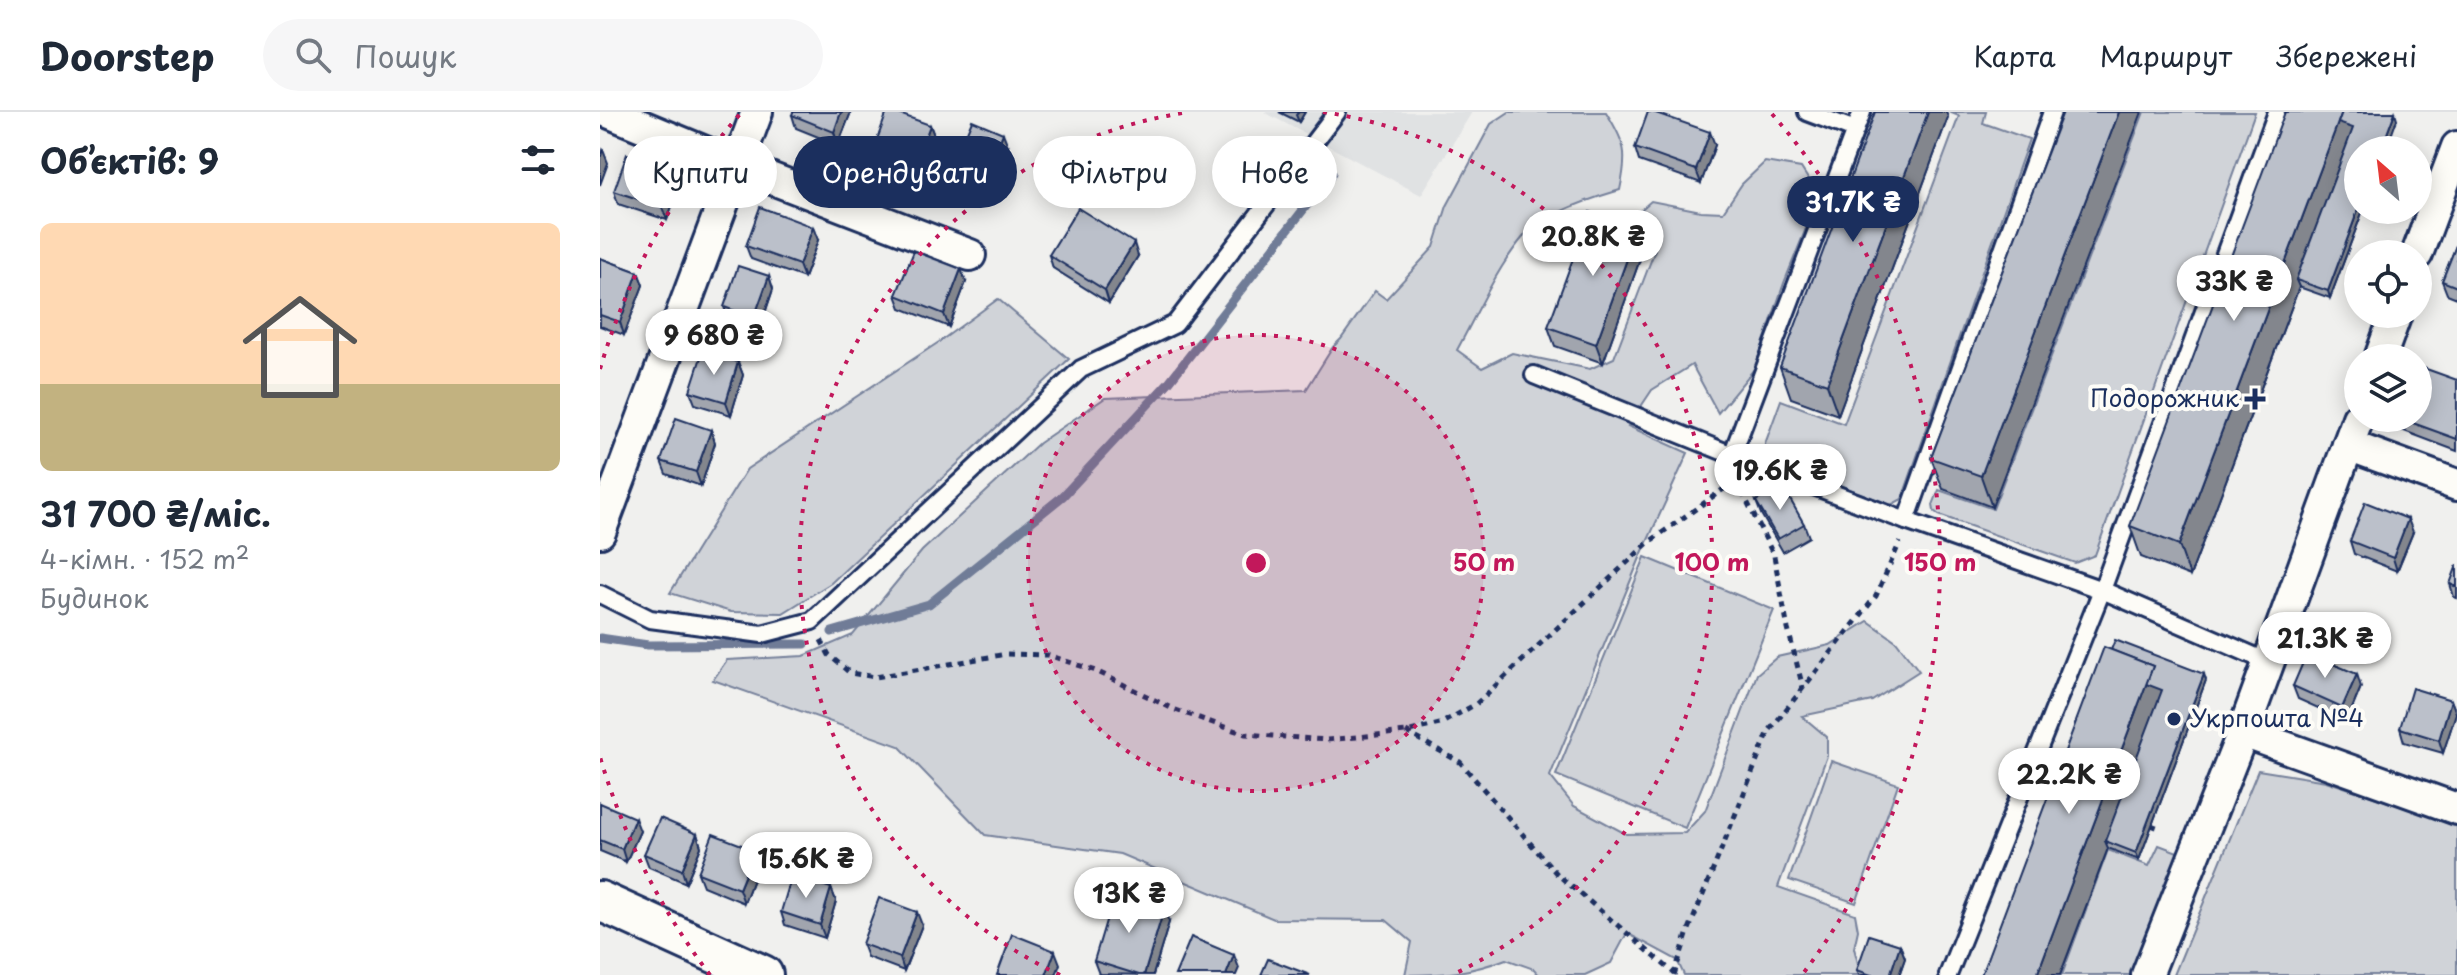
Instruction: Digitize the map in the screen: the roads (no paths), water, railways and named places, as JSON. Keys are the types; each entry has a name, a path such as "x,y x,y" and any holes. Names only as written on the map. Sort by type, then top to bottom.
{"street":[{"path":"608,112 666,136"},
{"path":"747,136 757,112"},
{"path":"2423,240 2454,165"},
{"path":"777,181 970,255"},
{"path":"600,532 720,208"},
{"path":"2147,975 2243,732 2353,432"},
{"path":"2355,432 2457,485"},
{"path":"2243,732 2457,809"},
{"path":"600,901 763,975"}],"lane":[{"path":"600,594 650,619 762,634 812,621 1081,369 1175,324 1337,112"},
{"path":"1807,112 1855,130"},
{"path":"1732,455 1862,112"},
{"path":"1906,521 2052,112"},
{"path":"1948,975 2102,590 2277,112"},
{"path":"1534,375 1758,465 2102,590 2268,662"}],"waterway":[{"path":"832,632 929,604 1063,496 1169,382 1305,208"},
{"path":"600,638 648,645 805,644"}],"place":[{"name":"Подорожник","path":"2255,399"},
{"name":"Укрпошта №4","path":"2174,719"}]}
